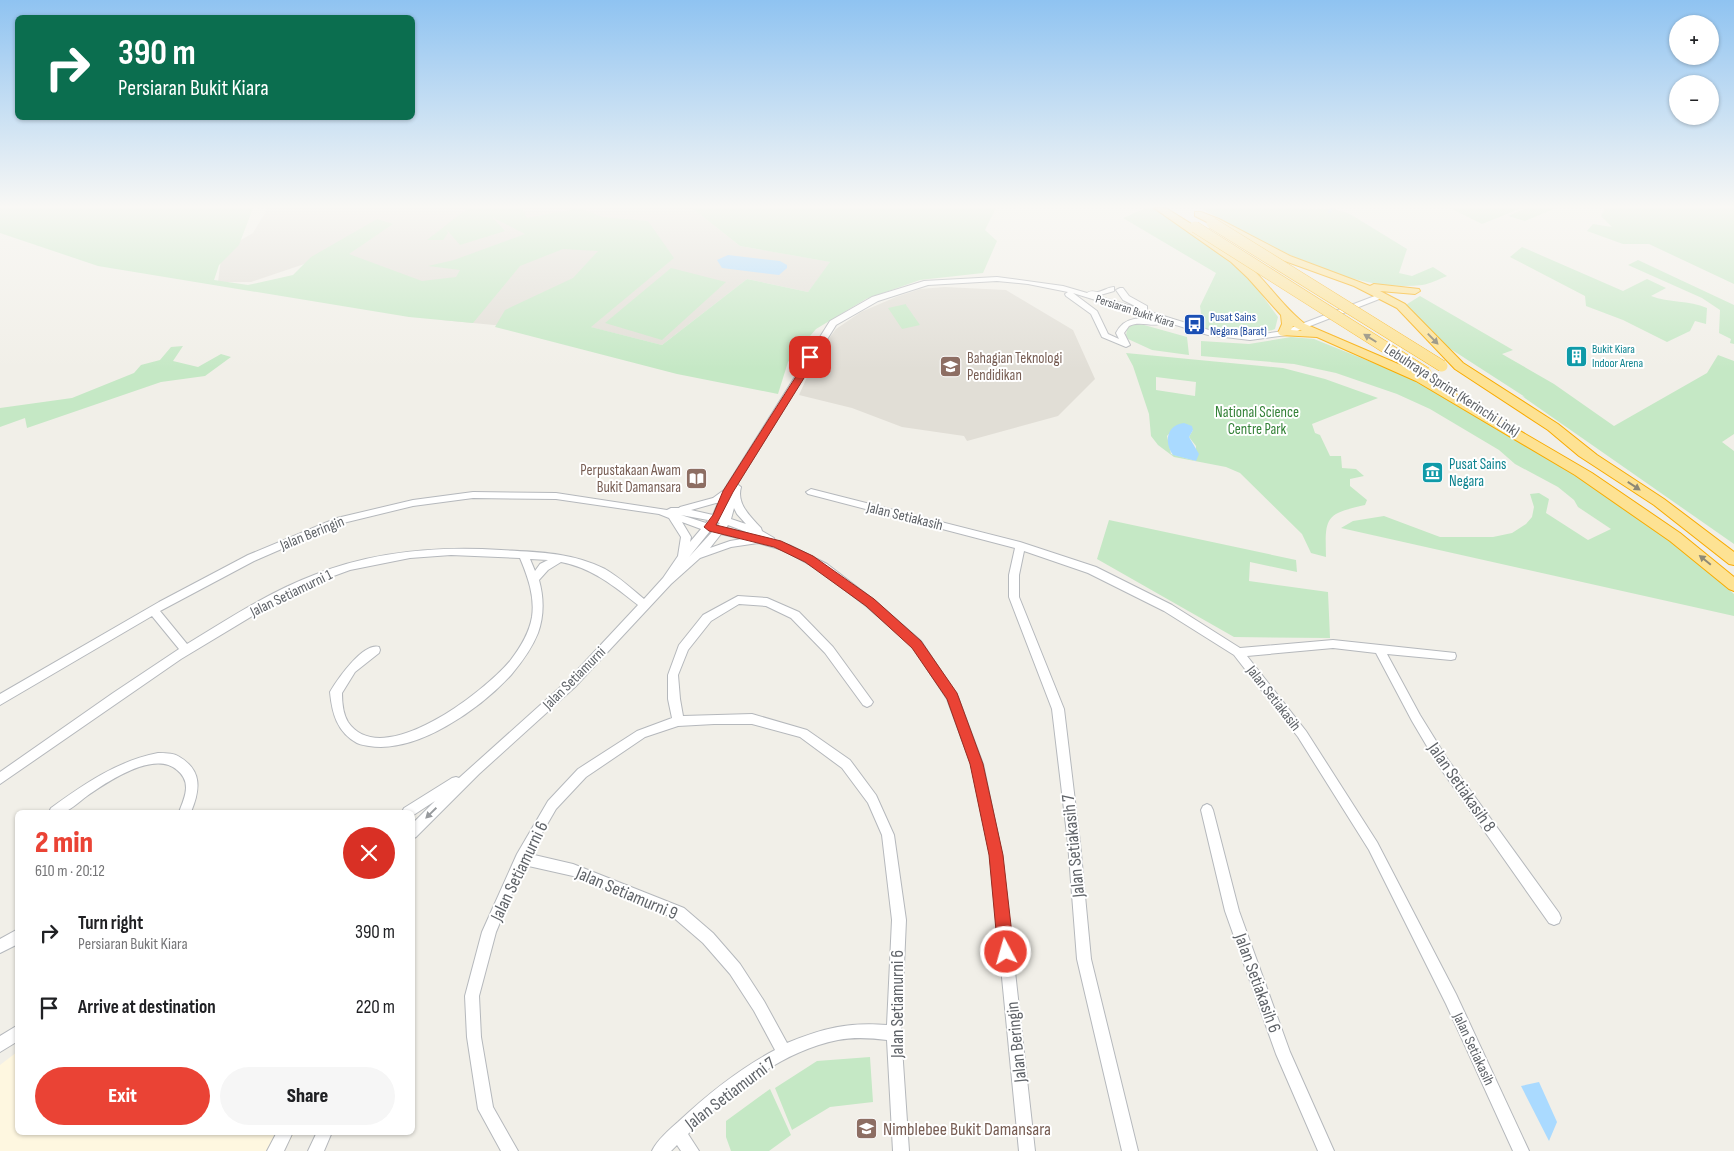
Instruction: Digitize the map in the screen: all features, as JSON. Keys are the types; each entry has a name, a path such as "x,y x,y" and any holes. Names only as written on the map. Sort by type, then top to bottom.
{"highway":[{"path":"1237,262 1260,282 1286,316 1301,326 1324,338 1420,378 1587,476"},
{"name":"Lebuhraya Sprint (Kerinchi Link)","path":"1249,262 1587,476 1675,537 1734,585"},
{"name":"Lebuhraya Sprint (Kerinchi Link)","path":"1274,262 1593,459 1659,502 1734,560"},
{"path":"1296,262 1358,284 1401,306 1459,366 1553,427 1593,459"},
{"path":"1358,284 1415,290 1406,298 1401,306"},
{"path":"1286,316 1288,324 1284,333 1324,338"}],"street":[{"name":"Persiaran Bukit Kiara","path":"712,524 810,357 833,323 875,299 927,283 998,279 1063,288 1211,334 1237,338 1261,338 1284,333 1384,296"},
{"path":"1048,286 1082,302 1094,313 1105,335 1126,345 1120,333 1122,328 1133,321 1150,321 1209,338 1237,338"},
{"path":"1063,288 1096,294 1111,292 1100,299"},
{"path":"1120,290 1126,298 1167,321"},
{"name":"Persiaran Bukit Kiara","path":"722,526 731,491"},
{"path":"731,491 740,512 764,538 730,544 686,559 686,537 672,513 716,500 731,491"},
{"name":"Jalan Setiakasih","path":"811,492 1020,546 1092,570 1168,608 1238,652 1302,734 1373,846 1451,999 1521,1151"},
{"name":"Jalan Beringin","path":"0,700 154,611 251,558 337,521 413,503 473,495 556,496 672,513 764,538 823,567 870,602 917,644 952,697 977,764 996,855 1028,1151"},
{"name":"Jalan Setiamurni","path":"415,830 475,770 571,684 646,605 686,559 712,524"},
{"name":"Jalan Setiamurni","path":"686,559 699,554 722,526"},
{"name":"Jalan Setiakasih 7","path":"1020,546 1014,575 1014,597 1058,709 1074,843 1084,959 1130,1151"},
{"name":"Jalan Setiamurni 1","path":"0,778 185,649 277,596 312,579 347,567 393,557 438,551 559,558 588,566 603,573 646,605"},
{"path":"375,650 351,669 336,692 338,713 346,729 362,740 380,743 404,739 452,718 501,679 520,656 534,629 538,614 534,580 523,555"},
{"path":"534,580 539,556"},
{"path":"534,580 544,568 559,558"},
{"path":"678,721 674,699 674,675 683,648 708,618 738,600 767,602 795,615 829,650 867,702"},
{"path":"154,611 185,649"},
{"path":"1238,652 1333,644 1451,656"},
{"name":"Jalan Setiakasih 8","path":"1380,650 1416,718 1442,761 1554,918"},
{"name":"Jalan Setiamurni 6","path":"510,1151 486,1109 474,1037 472,996 488,932 521,858 552,805 582,773 641,734 678,721 752,719 803,733 846,764 872,799 888,835 899,920 894,1033 901,1151"},
{"path":"58,810 100,779 132,764 167,757 182,764 190,777 194,791 186,810"},
{"name":"Jalan Setiamurni","path":"411,810 475,770"},
{"name":"Jalan Setiakasih 6","path":"1207,810 1235,920 1283,1054 1326,1151"},
{"name":"Jalan Setiamurni 9","path":"521,858 573,870 680,913 708,938 736,969 784,1052"},
{"path":"0,946 15,938"},
{"name":"Jalan Setiamurni 7","path":"660,1151 677,1133 730,1088 784,1052 810,1040 838,1033 866,1031 894,1033"},
{"path":"0,1045 15,1034"},
{"path":"677,1133 691,1151"},
{"path":"275,1151 284,1135"},
{"path":"316,1151 324,1135"}],"shaded area":[{"path":"221,262 311,262 251,282 218,282"},
{"path":"351,262 656,262 590,276 504,326 442,320"},
{"path":"669,262 831,262 808,292 747,279 662,345 590,327"},
{"name":"Bahagian Teknologi Pendidikan","path":"945,287 1006,290 1073,330 1095,379 1058,416 967,441 964,436 902,427 852,408 799,395 817,355 836,329 861,312 896,297 920,289"},
{"path":"15,1054 15,1135 294,1135 284,1151 0,1151 0,1065"}],"green space":[{"path":"85,262 222,262 219,265 214,280 248,285 293,275 306,262 370,262 422,281 456,277 460,270 428,266 447,262 531,262 520,266 473,323 409,317 98,266"},
{"path":"588,262 670,262 591,327 662,345 747,279 808,292 830,262 828,262 988,262 983,273 920,280 866,299 816,329 788,362 778,394 677,374 495,327 505,310 573,278"},
{"path":"1197,262 1229,262 1250,279 1278,317 1275,329 1248,335 1231,334 1203,328 1200,306 1216,273"},
{"path":"1304,262 1403,262 1399,273 1412,276 1433,267 1447,276 1422,285 1394,286 1365,282"},
{"path":"1519,262 1556,262 1623,291 1647,279 1666,288 1651,296 1707,308 1706,324 1695,321 1690,331 1667,342 1623,320 1586,306 1585,296"},
{"path":"1635,262 1642,262 1734,305 1734,344 1730,343 1731,339 1719,333 1720,310 1702,298 1628,265"},
{"path":"1687,262 1734,262 1734,284"},
{"path":"671,268 726,282 662,340 605,323"},
{"path":"1420,296 1513,350 1502,354 1554,384 1614,426 1707,373 1718,355 1734,361 1734,434 1722,442 1734,451 1734,544 1522,396 1525,397 1446,346 1404,306"},
{"path":"906,304 920,325 902,329 888,308"},
{"path":"1137,323 1187,337 1189,355 1152,350 1128,339 1126,335 1128,325"},
{"path":"1291,337 1314,339 1406,376 1582,478 1672,540 1734,594 1734,616 1341,528 1353,521 1384,516 1440,537 1493,537 1512,533 1526,524 1532,517 1534,507 1530,494 1539,493 1549,499 1546,513 1588,540 1611,529 1578,507 1574,500 1558,487 1515,464 1499,450 1430,409 1397,394 1336,373 1294,364 1201,356 1201,341 1249,344"},
{"path":"183,346 173,361 198,367 221,354 231,357 205,376 161,382 27,428 25,418 0,427 0,408 72,398 134,373 141,365 160,360 171,347"},
{"name":"National Science Centre Park","path":"1126,353 1283,368 1325,379 1378,398 1312,424 1315,433 1320,435 1330,456 1341,456 1342,468 1356,469 1364,476 1350,479 1350,486 1367,500 1365,505 1342,511 1330,519 1326,533 1326,557 1311,553 1302,534 1240,473 1226,467 1174,457 1158,445 1151,436 1149,414 1133,366","holes":["1156,377 1196,382 1195,396 1156,390","1175,427 1193,430 1189,437 1196,446 1196,461 1171,454 1167,436"]},
{"path":"1109,520 1296,560 1297,572 1250,562 1249,581 1328,592 1330,638 1234,637 1097,559"},
{"path":"870,1057 873,1102 830,1107 792,1130 775,1088 817,1061"},
{"path":"770,1089 791,1135 769,1151 731,1151 726,1137 726,1121"}],"water":[{"path":"718,262 781,262 787,265 787,268 779,275 722,268"},
{"path":"1184,423 1192,426 1193,430 1189,437 1199,454 1196,461 1173,455 1168,445 1170,431 1178,424"},
{"path":"1539,1082 1557,1122 1549,1141 1521,1086"}],"place":[{"name":"Pusat Sains Negara (Barat)","path":"1194,324"},
{"name":"Bukit Kiara Indoor Arena","path":"1576,356"},
{"name":"Bahagian Teknologi Pendidikan","path":"951,367"},
{"name":"Pusat Sains Negara","path":"1433,473"},
{"name":"Perpustakaan Awam Bukit Damansara","path":"697,479"},
{"name":"Nimblebee Bukit Damansara","path":"867,1129"}],"route":[{"path":"810,357 799,378 728,491 718,516 709,527 777,544 809,559 823,567 870,602 917,644 952,697 977,764 996,855 1006,952"}]}
